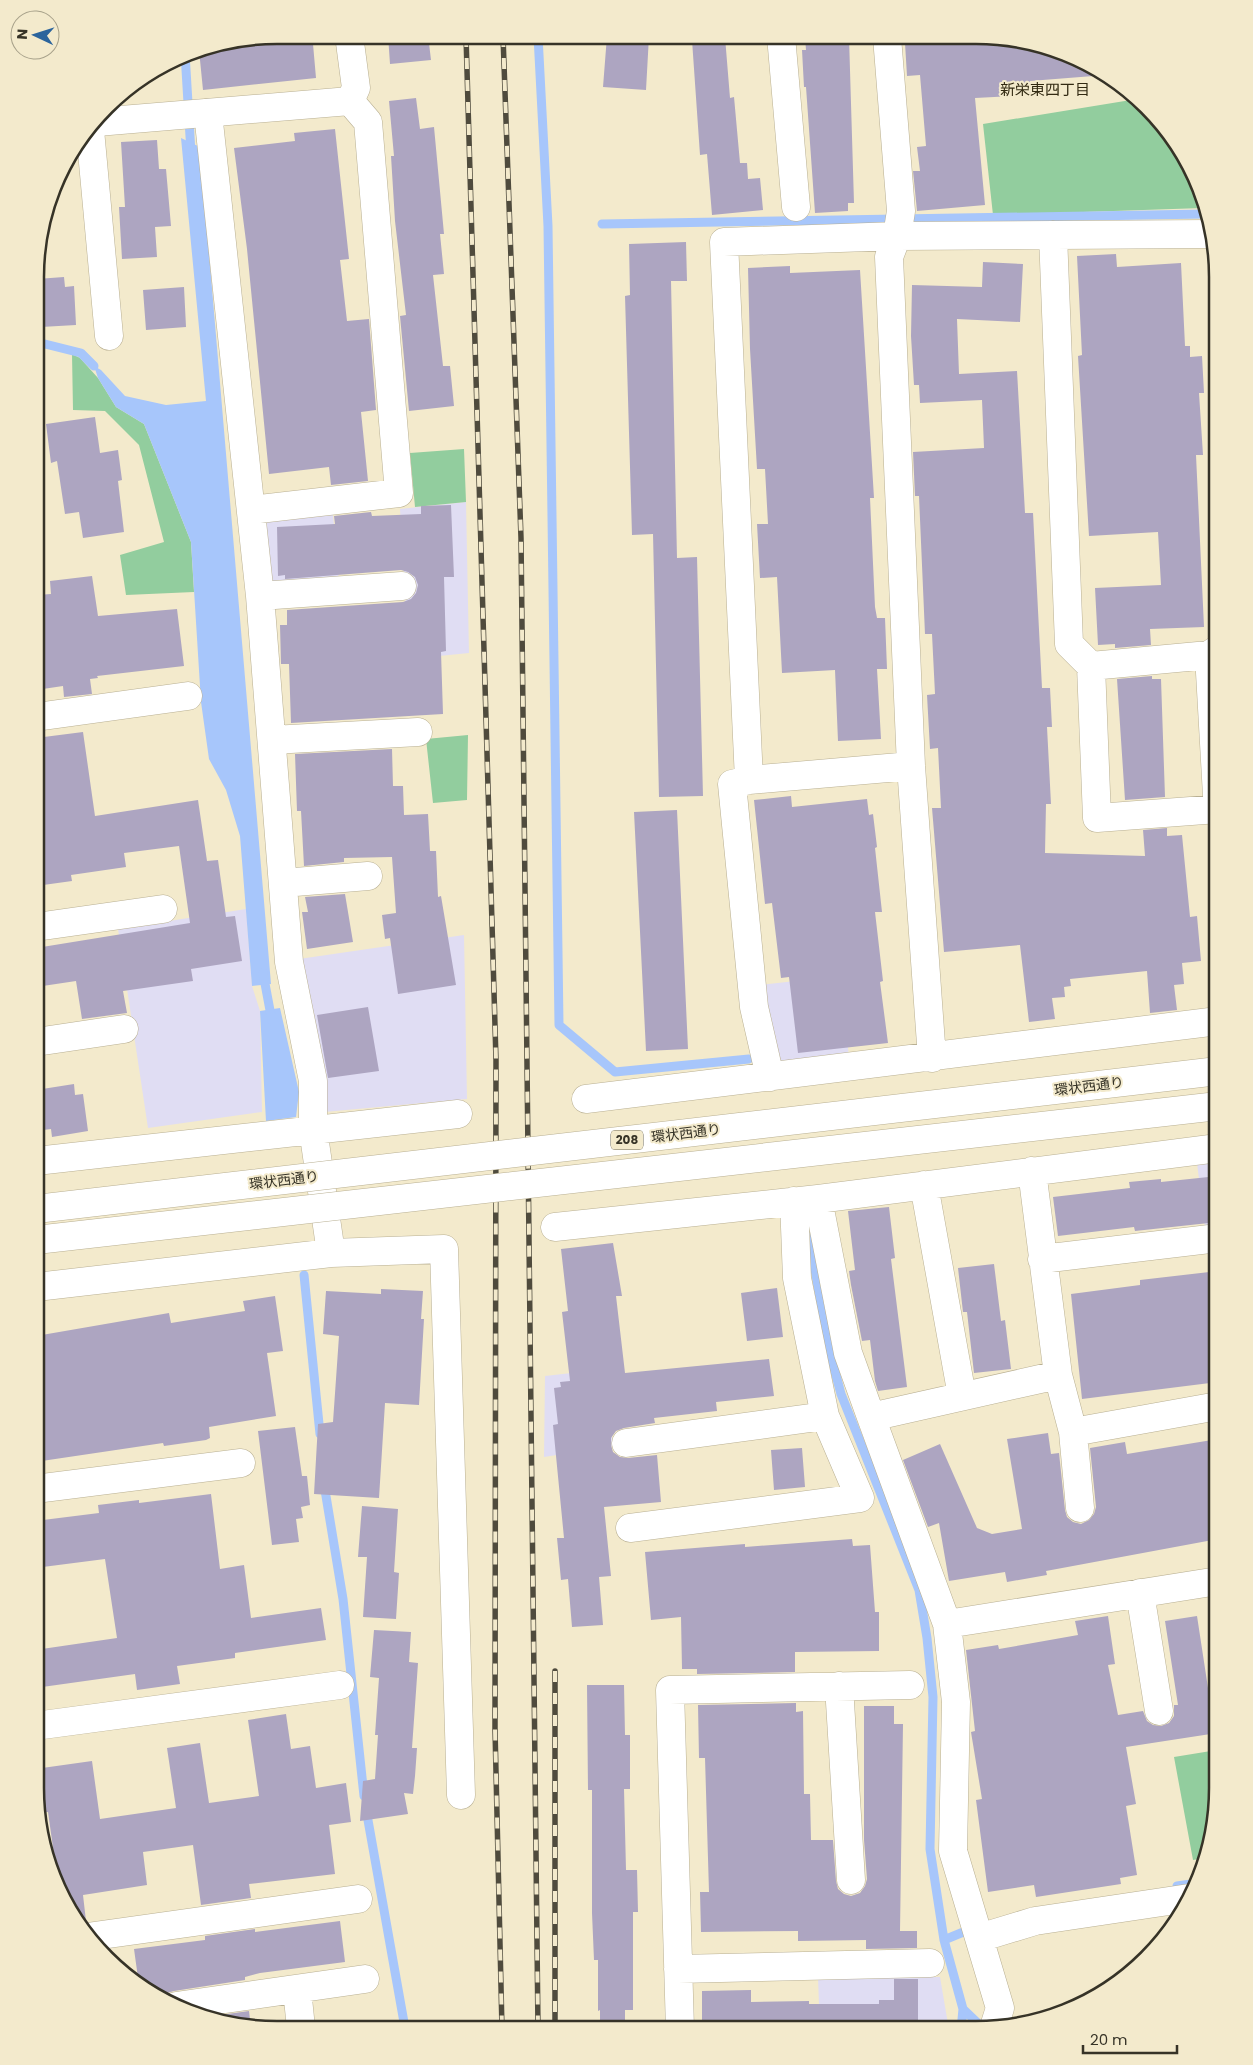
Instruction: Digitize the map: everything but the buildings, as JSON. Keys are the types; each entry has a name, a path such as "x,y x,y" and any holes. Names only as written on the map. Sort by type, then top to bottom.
{"main road":[{"path":"350,44 356,88 350,101"},
{"path":"782,44 796,207"},
{"path":"887,44 899,223 889,257 911,766 932,1058"},
{"path":"103,121 350,101"},
{"path":"251,510 399,493 368,122 350,101"},
{"path":"208,113 260,596 289,962 313,1081 313,1129 331,1253"},
{"path":"91,137 109,336"},
{"path":"749,780 724,242 899,223 1052,235 1205,234"},
{"path":"1052,235 1069,644 1091,666 1097,818 1209,810"},
{"path":"260,596 402,586"},
{"path":"1091,666 1209,652"},
{"path":"44,716 188,696"},
{"path":"272,740 418,732"},
{"path":"770,1077 754,1007 732,784 749,780 911,766"},
{"path":"283,883 368,876"},
{"path":"44,926 163,909"},
{"path":"586,1099 932,1058 1209,1022"},
{"path":"44,1041 124,1029"},
{"name":"環状西通り","path":"44,1208 1209,1072"},
{"path":"44,1239 1209,1107"},
{"path":"44,1160 458,1114"},
{"path":"555,1227 806,1200 1209,1149"},
{"path":"1032,1171 1058,1375 1074,1432 1080,1508"},
{"path":"924,1185 962,1396"},
{"path":"630,1528 860,1498 825,1416 797,1278 806,1200"},
{"path":"806,1200 848,1353 947,1624 956,1702 953,1851 1000,2008 996,2020"},
{"path":"1042,1259 1209,1239"},
{"path":"44,1286 331,1253 444,1249 461,1795"},
{"path":"871,1417 1058,1375"},
{"path":"1074,1432 1209,1408"},
{"path":"626,1443 825,1416"},
{"path":"44,1487 241,1463"},
{"path":"947,1624 1209,1582"},
{"path":"1140,1593 1159,1711"},
{"path":"44,1725 340,1685"},
{"path":"680,2021 670,1690 910,1685"},
{"path":"839,1686 851,1880"},
{"path":"97,1936 358,1899"},
{"path":"976,1929 1181,1899"},
{"path":"678,1969 930,1963"},
{"path":"189,2004 365,1979"},
{"path":"297,1989 300,2021"}],"shaded area":[{"path":"466,502 469,653 409,659 400,509"},
{"path":"333,515 339,581 272,587 266,520"},
{"path":"246,909 252,986 260,1011 262,1112 148,1128 118,929"},
{"path":"464,935 467,1099 324,1112 299,959"},
{"path":"840,976 849,1057 782,1065 759,985"},
{"path":"1209,1162 1209,1227 1205,1228 1197,1163"},
{"path":"598,1370 614,1446 544,1457 545,1376"},
{"path":"940,1977 947,2021 820,2021 818,1978"}],"green space":[{"path":"1128,100 1151,123 1170,147 1192,188 1199,208 993,215 983,124"},
{"path":"72,354 80,358 98,378 116,407 144,424 191,542 194,592 126,595 120,555 164,542 139,445 105,411 73,410"},
{"path":"464,449 466,502 415,507 410,453"},
{"path":"468,735 467,800 433,803 426,739"},
{"path":"1209,1751 1209,1803 1205,1834 1198,1859 1193,1860 1174,1757"}],"water":[{"path":"181,138 200,147 271,984 252,986 240,836 226,790 209,759 201,702 191,542 144,424 116,407 98,378 94,366 101,370 125,396 166,405 206,401"},
{"path":"280,1008 299,1092 296,1117 266,1121 260,1011"}],"waterway":[{"path":"538,44 548,226 559,1025 615,1072 749,1059"},
{"path":"186,62 191,153"},
{"path":"602,224 1200,214"},
{"path":"44,344 81,353 94,366"},
{"path":"263,973 272,1021"},
{"path":"809,1234 828,1345 841,1394 919,1590 927,1638 933,1697 930,1849 944,1940 963,2009 962,2021"},
{"path":"304,1275 320,1434"},
{"path":"324,1484 343,1599 364,1796"},
{"path":"366,1809 404,2021"},
{"path":"1177,1886 1188,1884"},
{"path":"944,1940 973,1928"},
{"path":"963,2009 976,2021"}],"railway":[{"path":"466,44 496,1060 495,1729 502,2021"},
{"path":"503,44 521,538 538,2021"},
{"path":"555,1671 555,2021"}],"district":[{"name":"新栄東四丁目","path":"1045,90"}]}
